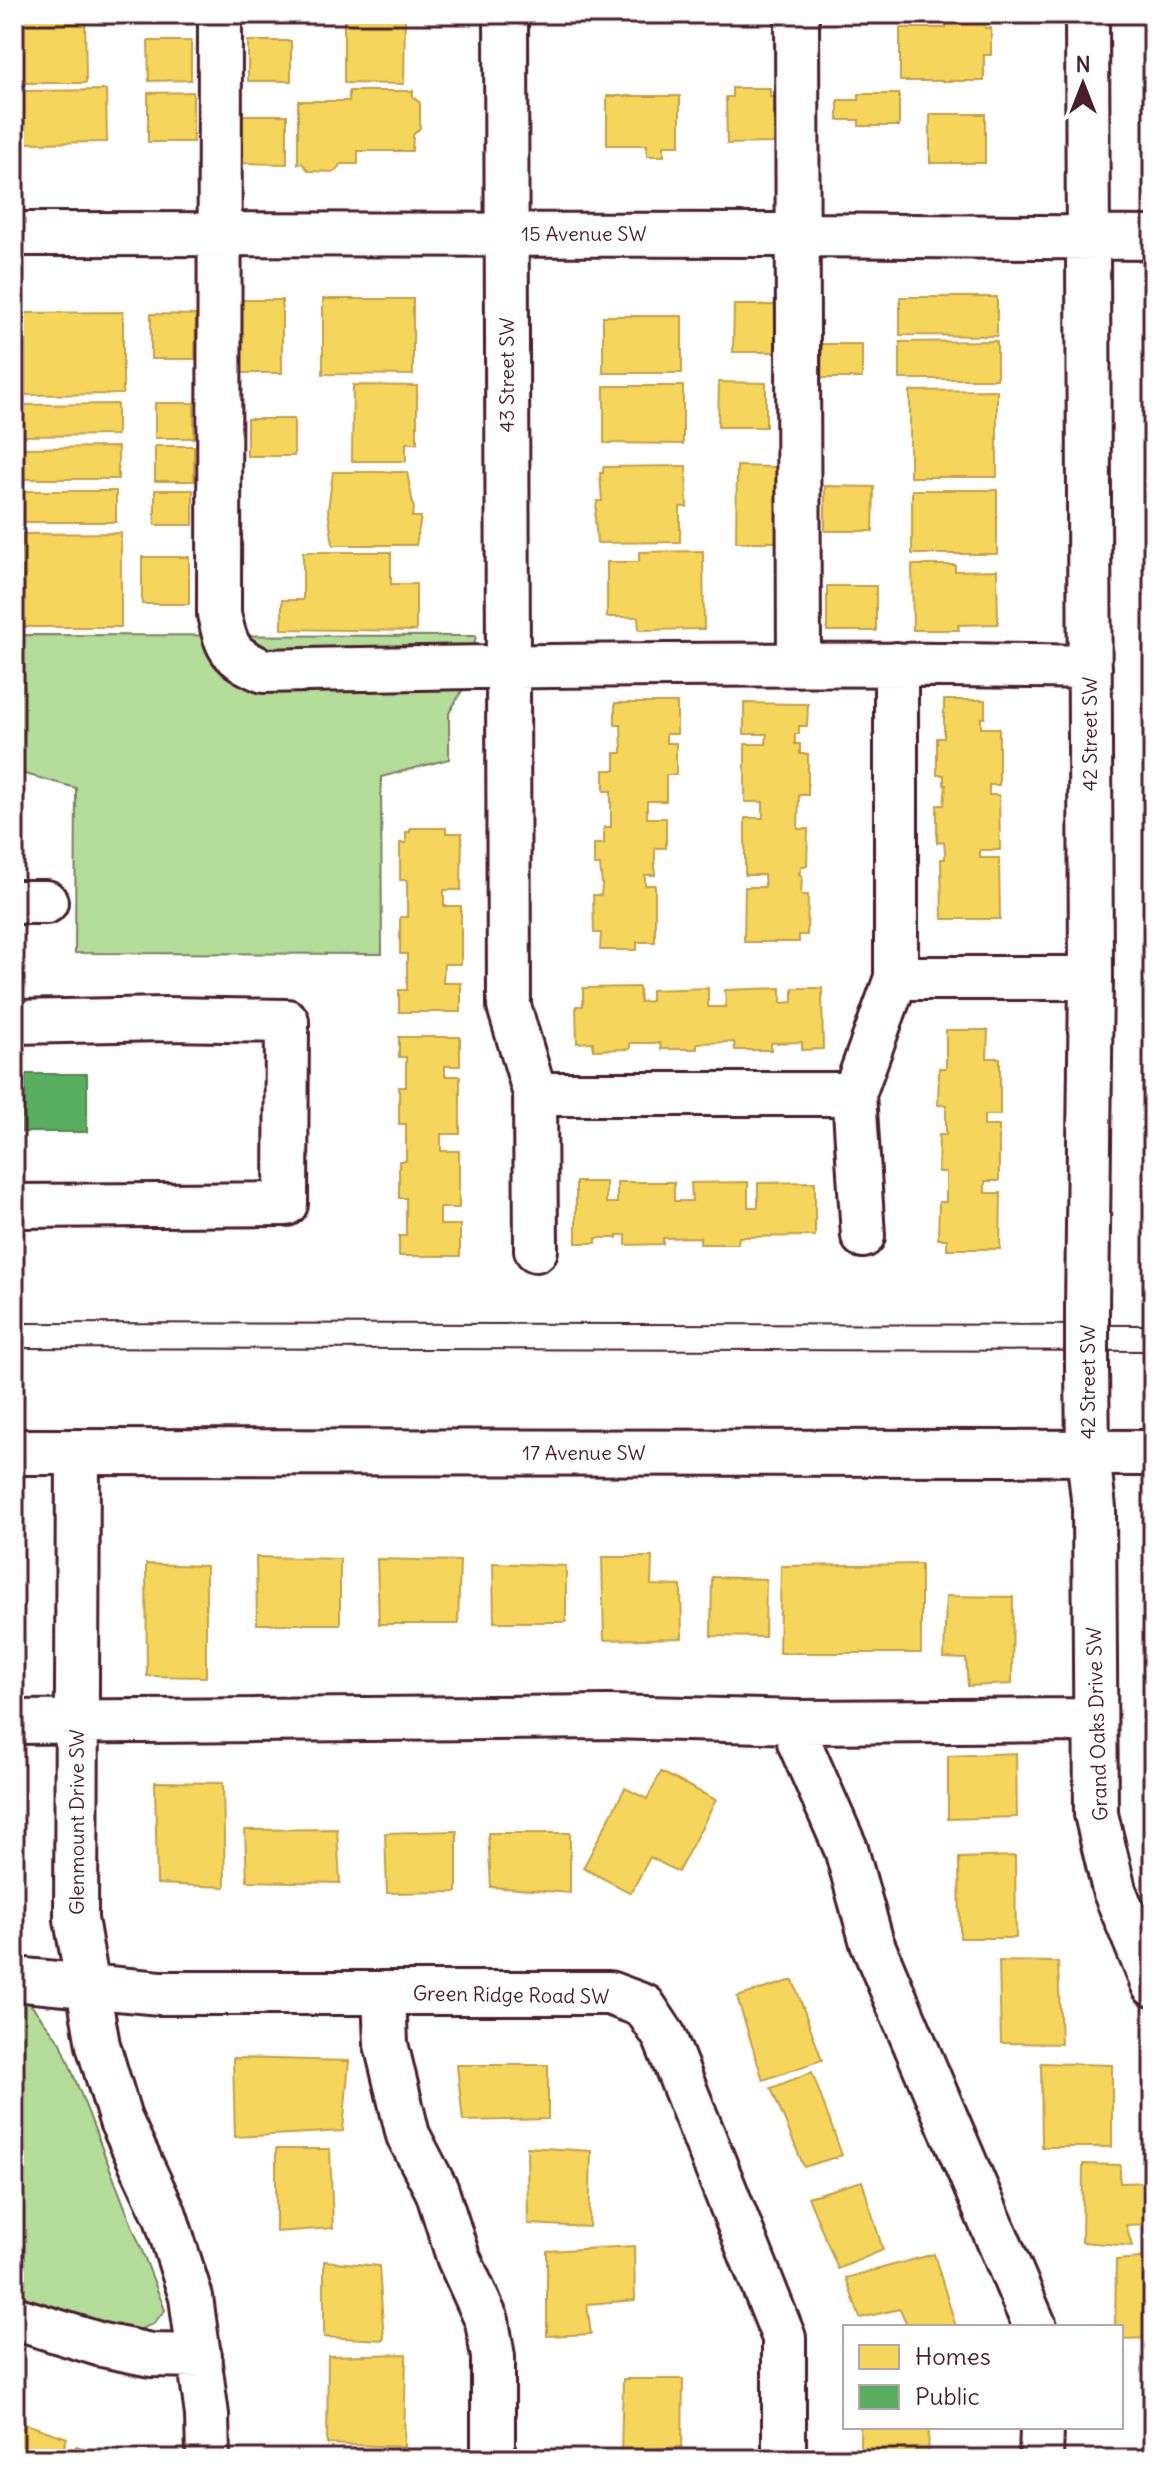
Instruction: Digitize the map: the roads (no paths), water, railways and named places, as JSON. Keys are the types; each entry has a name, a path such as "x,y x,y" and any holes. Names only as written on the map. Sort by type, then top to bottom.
{"main road":[{"name":"17 Avenue SW","path":"14,1452 1153,1453"}],"street":[{"path":"220,14 219,614 225,643 240,660 264,671 896,664 1090,667"},
{"name":"43 Street SW","path":"506,14 509,1006 535,1094 536,1250"},
{"path":"797,14 799,665"},
{"name":"42 Street SW","path":"1087,14 1091,978 1088,1454"},
{"name":"15 Avenue SW","path":"14,234 1153,238"},
{"path":"863,1236 854,1094 896,978 896,664"},
{"path":"896,978 1091,978"},
{"path":"14,1022 167,1019 287,1021 286,1204 14,1206"},
{"path":"535,1094 854,1094"},
{"name":"Glenmount Drive SW","path":"78,1452 76,1919 98,2045 121,2121 165,2215 191,2297 207,2415 208,2459"},
{"name":"Grand Oaks Drive SW","path":"1088,1454 1094,1508 1096,1814 1114,1890 1153,1985"},
{"path":"14,1722 608,1717 798,1722 1094,1720"},
{"path":"798,1722 799,1742 846,1849 872,1943 1034,2325"},
{"name":"Green Ridge Road SW","path":"14,1979 160,1993 609,1993 644,2006 664,2036 784,2338 784,2459"},
{"path":"384,1993 386,2044 408,2135 437,2191 458,2257 487,2321 493,2357 493,2459"},
{"path":"14,2318 102,2345 139,2352 200,2356"},
{"path":"1041,2459 1042,2429"}],"tram line":[{"path":"14,1323 1153,1325"},
{"path":"14,1348 1153,1351"}]}
